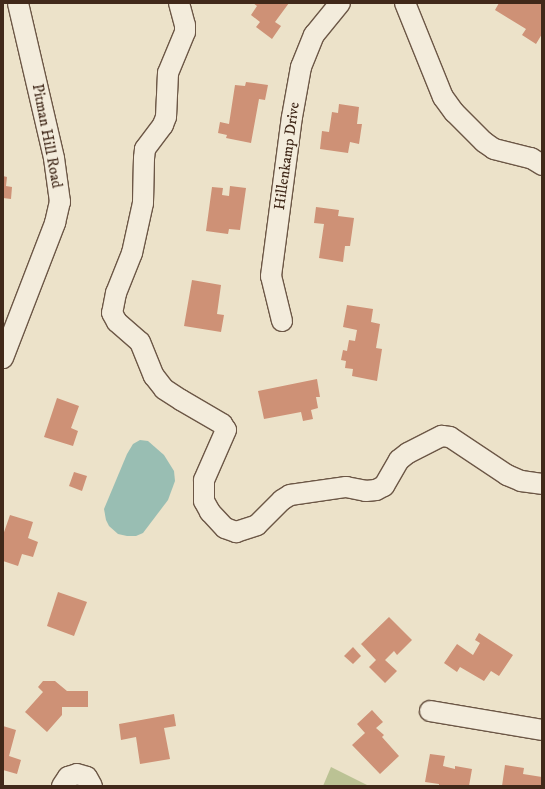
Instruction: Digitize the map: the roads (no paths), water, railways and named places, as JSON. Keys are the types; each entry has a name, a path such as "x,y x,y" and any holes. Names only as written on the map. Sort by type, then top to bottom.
{"street":[{"name":"Pitman Hill Road","path":"3,358 55,223 60,202 54,158 18,3"},
{"path":"179,3 185,25 185,32 168,73 166,117 163,125 145,149 143,203 132,253 116,293 112,313 117,322 140,342 154,376 164,389 222,424 226,430 204,480 202,491 204,501 210,512 225,528 236,532 258,525 282,500 290,495 346,487 366,491 376,490 384,486 399,460 408,453 442,436 450,437 507,475 521,481 542,484"},
{"name":"Hillenkamp Drive","path":"282,320 272,276 292,117 301,67 314,35 340,3"},
{"path":"405,3 443,97 454,112 484,142 494,148 531,158 542,165"},
{"path":"430,711 542,730"},
{"path":"62,786 68,777 77,774 87,777 92,786"}],"water":[{"path":"140,440 148,441 164,455 174,471 175,481 168,500 143,533 136,536 127,536 118,534 109,526 104,509 127,454 133,444"}]}
